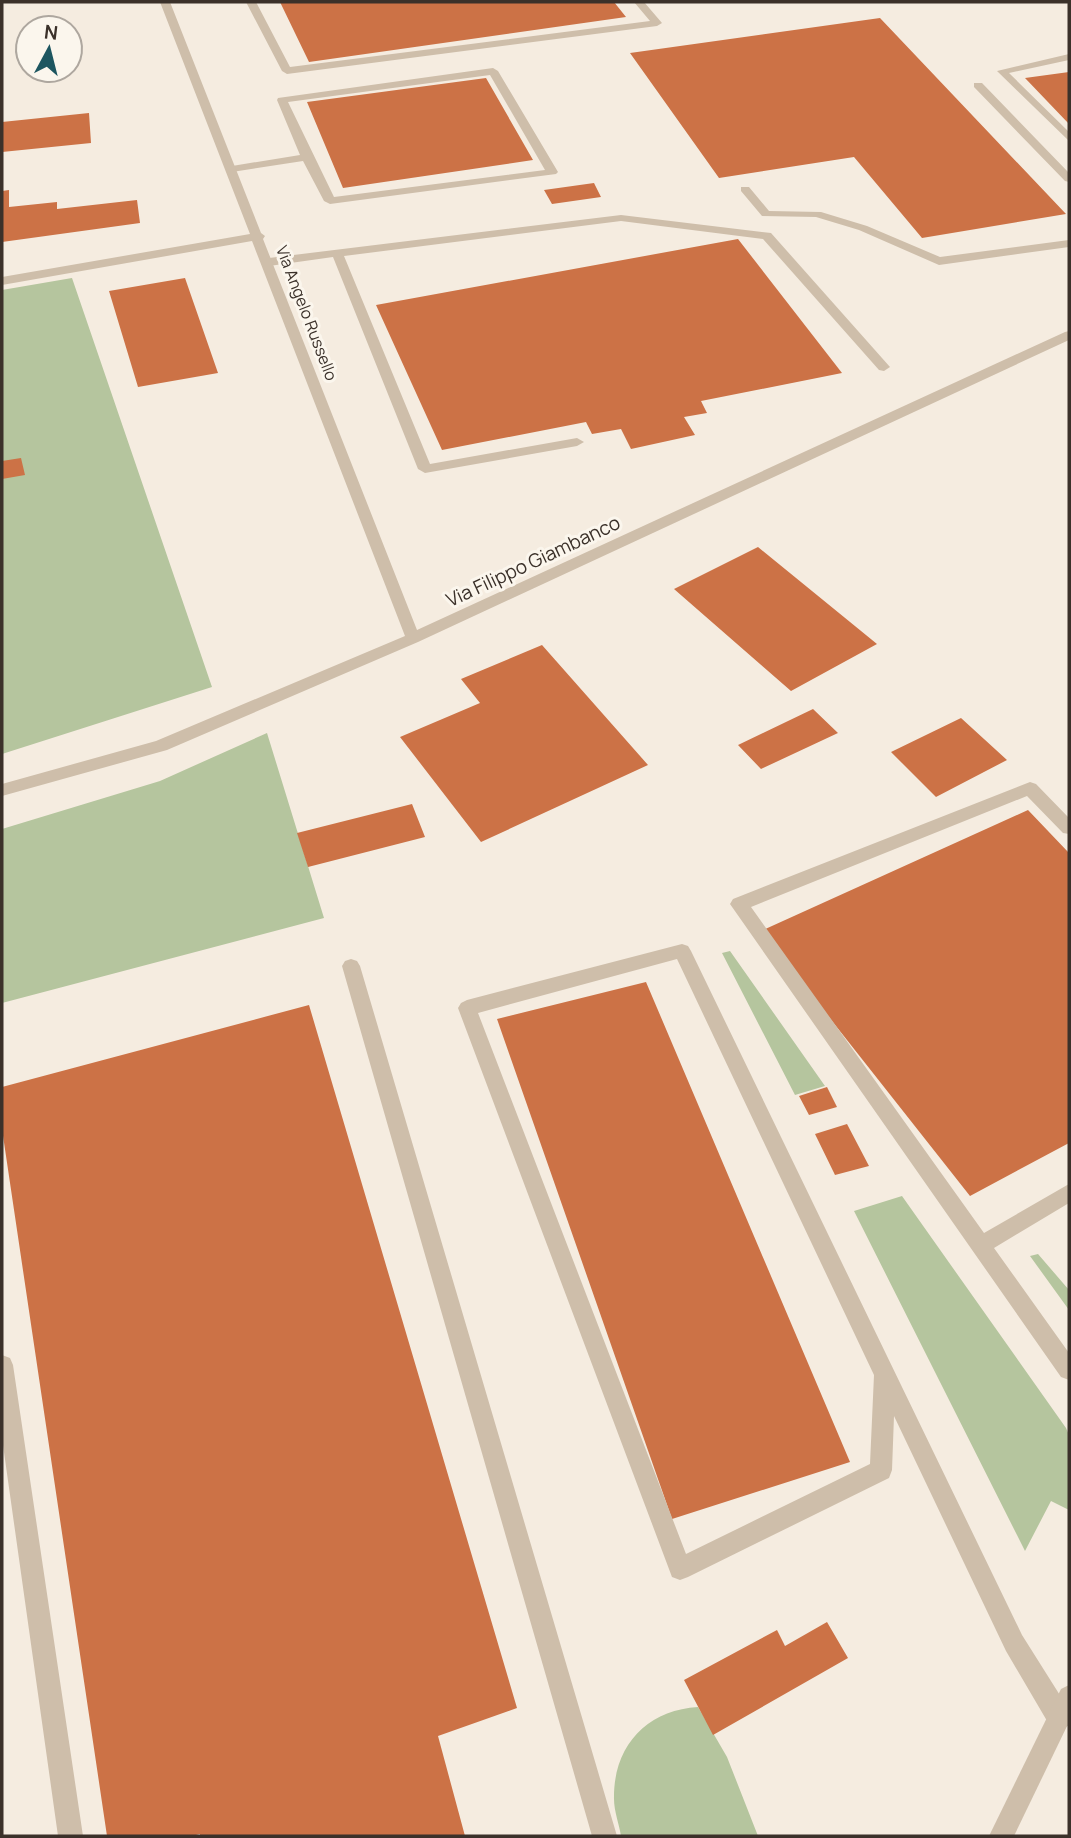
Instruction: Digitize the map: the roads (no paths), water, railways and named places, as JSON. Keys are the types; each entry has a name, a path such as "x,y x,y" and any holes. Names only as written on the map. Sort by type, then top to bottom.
{"street":[{"name":"Via Angelo Russello","path":"165,2 259,236 413,638"},
{"path":"251,2 287,71 657,23 639,2"},
{"path":"1069,57 1002,71 1069,138"},
{"path":"493,71 552,172 330,201 307,157 282,100 493,71"},
{"path":"978,85 1069,178"},
{"path":"232,169 307,157"},
{"path":"745,189 766,214 817,214 863,228 939,261 1069,244"},
{"path":"269,262 621,218 767,236 884,367"},
{"path":"2,281 259,236"},
{"path":"337,253 425,469 577,442"},
{"name":"Via Filippo Giambanco","path":"2,790 161,746 413,638 1069,335"},
{"path":"1069,828 1030,788 738,904 1069,1370"},
{"path":"885,1374 881,1470 680,1569 467,1008 682,951 885,1374 1014,1643 1064,1707 1001,1836"},
{"path":"351,966 605,1836"},
{"path":"981,1245 1069,1193"},
{"path":"2,1365 71,1836"}]}
